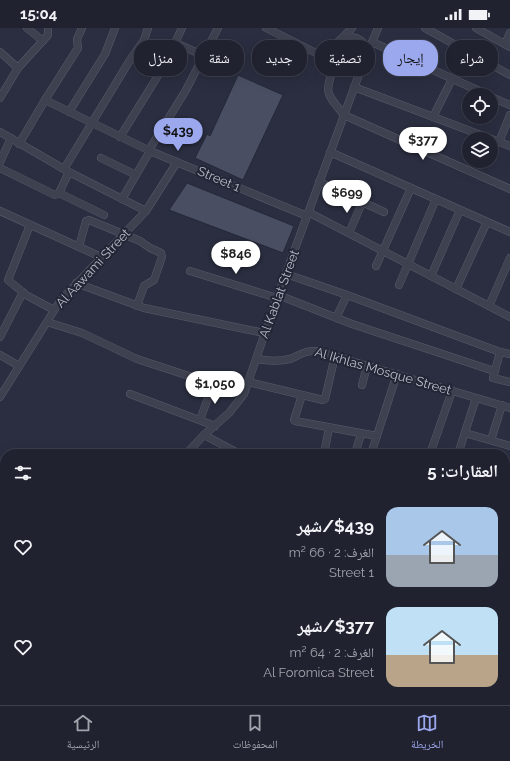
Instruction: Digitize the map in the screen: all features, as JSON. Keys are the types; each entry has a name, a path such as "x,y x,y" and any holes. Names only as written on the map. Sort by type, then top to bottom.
{"street":[{"path":"27,28 43,41"},
{"path":"0,98 18,68 48,35 48,28"},
{"path":"19,144 44,100 78,48 77,39 82,28"},
{"path":"68,112 105,54 115,28"},
{"path":"59,193 66,171 92,123 130,60 144,40 148,28"},
{"path":"176,40 182,28"},
{"path":"212,40 218,28"},
{"path":"266,28 315,54"},
{"path":"341,39 352,28"},
{"path":"373,40 378,28"},
{"path":"425,28 510,75"},
{"path":"476,28 507,46 510,33"},
{"path":"341,39 349,36 360,40"},
{"path":"375,43 472,88"},
{"path":"0,52 18,68"},
{"path":"122,199 195,74"},
{"path":"120,137 158,76"},
{"path":"330,76 328,92 330,97 344,115 510,189"},
{"name":"Al Kablat Street","path":"191,449 229,412 244,394 277,296 358,76"},
{"path":"433,117 452,79"},
{"path":"354,86 510,146"},
{"name":"Street 1","path":"44,100 149,151 307,214 349,233 510,317"},
{"path":"498,100 510,105"},
{"path":"499,142 510,115"},
{"path":"0,132 66,171 146,211"},
{"path":"0,162 11,138"},
{"path":"330,152 510,232"},
{"path":"101,158 136,175"},
{"name":"Al Aawami Street","path":"0,395 54,310 76,283 146,211 177,162"},
{"path":"0,168 55,195 59,193 104,214"},
{"path":"319,182 384,212"},
{"path":"376,266 411,188"},
{"path":"398,285 436,199"},
{"path":"349,233 362,202"},
{"path":"431,276 460,210"},
{"path":"0,211 101,257"},
{"path":"79,247 87,220 89,220 140,241 161,253 162,255 154,280 144,286 137,306"},
{"path":"456,289 487,222"},
{"path":"30,225 8,280 23,292 54,310"},
{"path":"489,306 510,258"},
{"path":"190,271 277,296 397,340 494,371"},
{"path":"286,274 346,294 500,352 510,354"},
{"path":"76,283 137,306 264,333"},
{"path":"0,337 23,292"},
{"path":"336,318 346,294"},
{"path":"47,322 82,333 137,359 244,394"},
{"name":"Al Ikhlas Mosque Street","path":"256,359 280,361 310,350 317,351 510,408"},
{"path":"500,352 493,378 510,382"},
{"path":"0,355 19,366"},
{"path":"248,382 323,400 325,399 335,356"},
{"path":"362,385 367,366"},
{"path":"375,449 377,436 397,374"},
{"path":"200,420 213,384"},
{"path":"432,449 452,391"},
{"path":"130,394 215,426"},
{"path":"302,396 294,421 377,436"},
{"path":"460,449 476,398"},
{"path":"491,440 502,405"},
{"path":"325,449 329,428"},
{"path":"465,433 510,446"},
{"path":"356,449 361,434"},
{"path":"204,435 231,449"}],"building":[{"path":"238,76 283,95 243,180 195,158 207,134 210,136"},
{"path":"187,183 294,226 283,253 169,210"}]}
